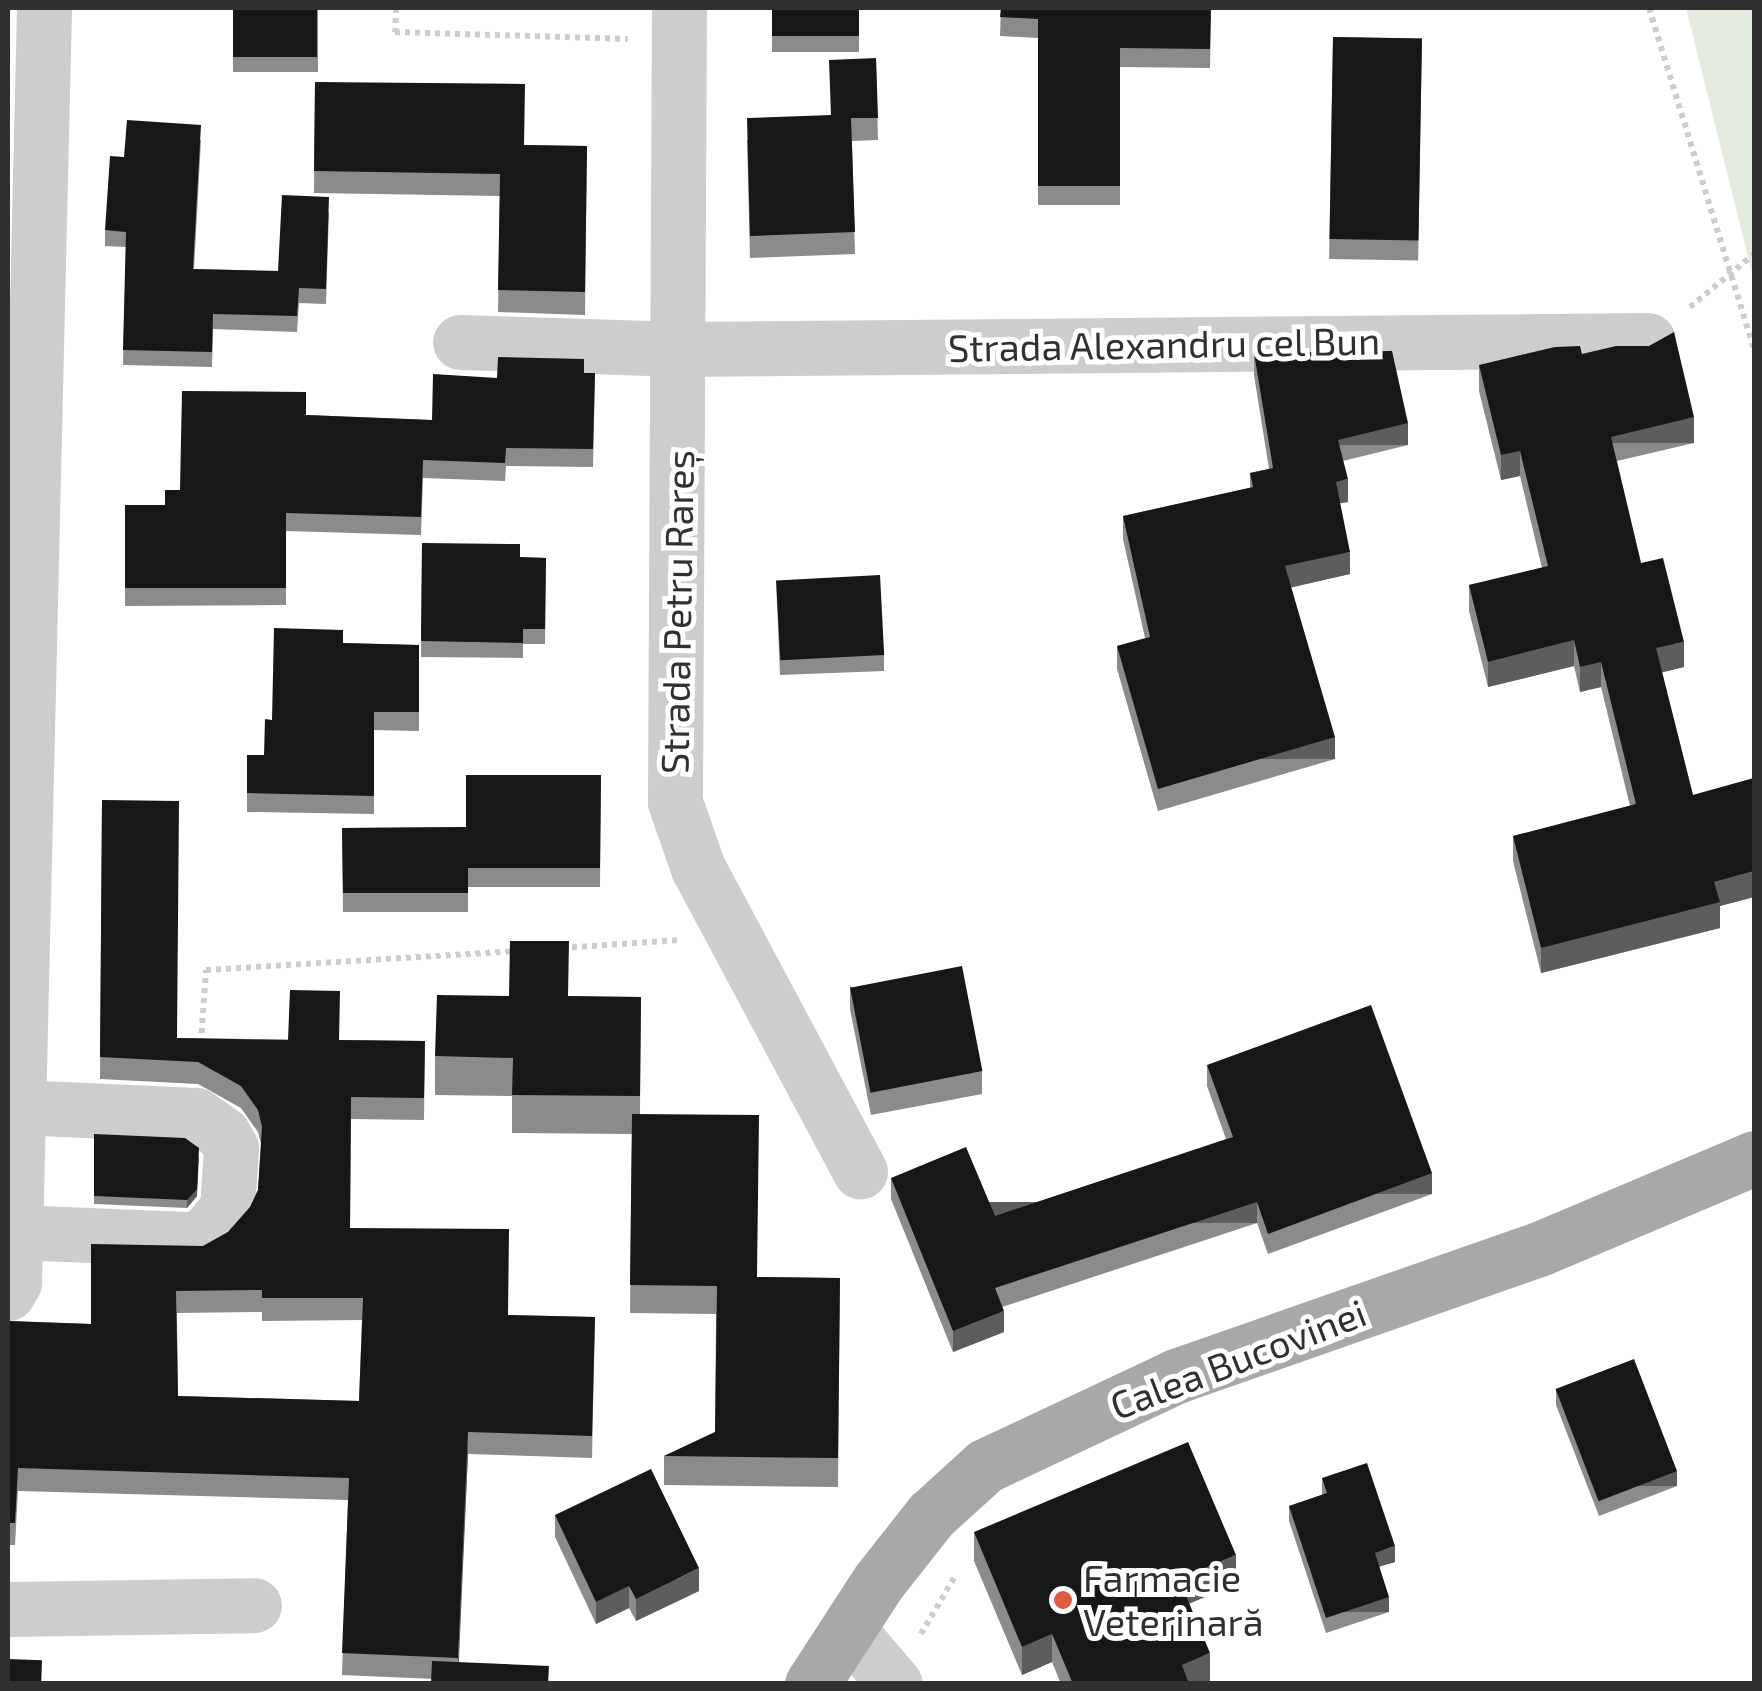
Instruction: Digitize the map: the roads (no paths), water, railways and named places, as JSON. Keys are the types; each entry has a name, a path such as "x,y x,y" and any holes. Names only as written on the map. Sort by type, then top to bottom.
{"main road":[{"name":"Calea Bucovinei","path":"812,1684 931,1515 985,1466 1176,1376 1539,1249 1754,1158"}],"street":[{"path":"8,1293 14,1282 18,1106 21,316 44,8"},
{"name":"Strada Petru Rareș","path":"679,24 675,802 698,868 860,1171"},
{"name":"Strada Alexandru cel Bun","path":"460,342 680,348 1648,340"},
{"path":"15,1232 192,1239 205,1234 228,1209 231,1148 223,1134 196,1115 18,1106"},
{"path":"8,1609 254,1605"},
{"path":"848,1629 894,1682"}],"place":[{"name":"Farmacie Veterinară","path":"1063,1600"}]}
